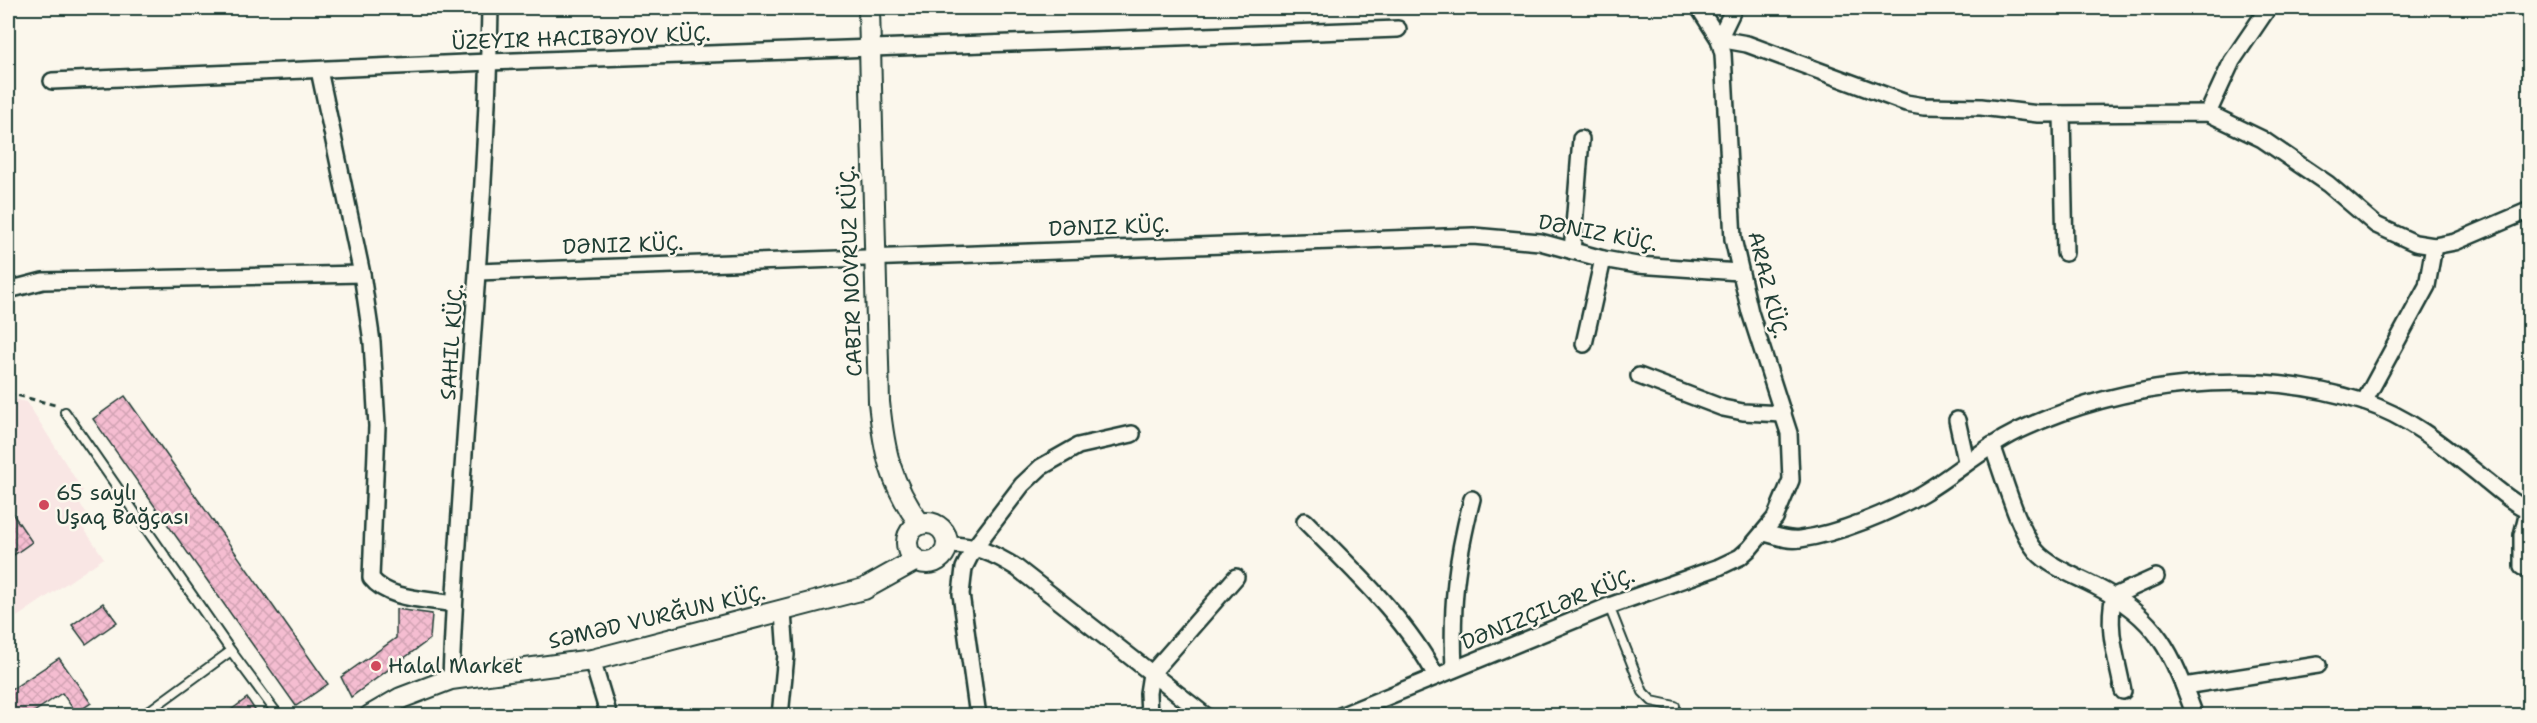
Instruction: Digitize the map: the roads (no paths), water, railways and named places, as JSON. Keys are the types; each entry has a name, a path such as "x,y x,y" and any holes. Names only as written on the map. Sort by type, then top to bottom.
{"main road":[{"name":"CABIR NOVRUZ KÜÇ.","path":"869,8 873,257 879,402 883,442 895,484 920,524"},
{"path":"920,524 936,525 946,537 947,545 945,552 935,561 922,562 916,560 907,545 908,537 920,524"},
{"name":"SƏMƏD VURĞUN KÜÇ.","path":"375,714 426,686 451,679 592,660 864,589 916,560"}],"street":[{"name":"SAHIL KÜÇ.","path":"451,679 453,604 478,272 490,8"},
{"name":"ARAZ KÜÇ.","path":"1699,8 1719,39 1725,71 1729,195 1739,272 1789,433 1791,480 1785,498 1765,533"},
{"path":"1734,8 1719,39 1747,44 1906,103 2062,114 2193,111 2208,113 2262,139 2328,184 2353,207 2385,231 2415,243 2434,246 2455,242 2529,210"},
{"path":"2208,113 2228,69 2268,8"},
{"path":"52,81 489,62 1398,29"},
{"path":"319,70 362,274 372,342 377,426 371,578 379,589 389,593 453,604"},
{"path":"2062,114 2065,252"},
{"path":"1572,251 1581,139"},
{"name":"DӘNIZ KÜÇ.","path":"478,272 1473,236 1529,241 1637,265 1739,272"},
{"path":"2364,402 2427,286 2434,246"},
{"path":"1584,344 1604,259"},
{"path":"8,290 43,281 362,274"},
{"path":"1639,376 1724,408 1783,414"},
{"path":"1765,533 1788,539 1800,539 1845,527 1922,494 1966,461 1992,445 2077,407 2173,385 2262,385 2314,391 2364,402 2417,426 2529,511 2522,535 2522,567"},
{"path":"1958,420 1966,461"},
{"path":"978,716 960,594 963,568 974,548 1022,485 1041,467 1078,446 1132,434"},
{"path":"1992,445 2025,532 2036,551 2053,564 2114,596 2139,614 2167,646 2195,716"},
{"path":"1454,669 1452,615 1457,559 1472,499"},
{"path":"1305,521 1363,580 1427,658 1436,676"},
{"name":"DӘNIZÇILӘR KÜÇ.","path":"1340,716 1609,606 1719,567 1740,557 1765,533"},
{"path":"947,545 974,548 1001,557 1206,716"},
{"path":"2114,596 2156,577"},
{"path":"1149,716 1148,693 1151,674 1236,578"},
{"path":"2114,596 2110,613 2111,632 2123,691"},
{"path":"780,716 786,655 783,612"},
{"path":"592,660 609,716"},
{"path":"2184,686 2318,665"}],"lane":[{"path":"65,412 231,651 279,716"},
{"path":"1609,606 1643,692 1652,700 1675,706"},
{"path":"142,716 231,651"}],"place":[{"name":"65 saylı Uşaq Bağçası","path":"44,505"},
{"name":"Halal Market","path":"376,666"}]}
